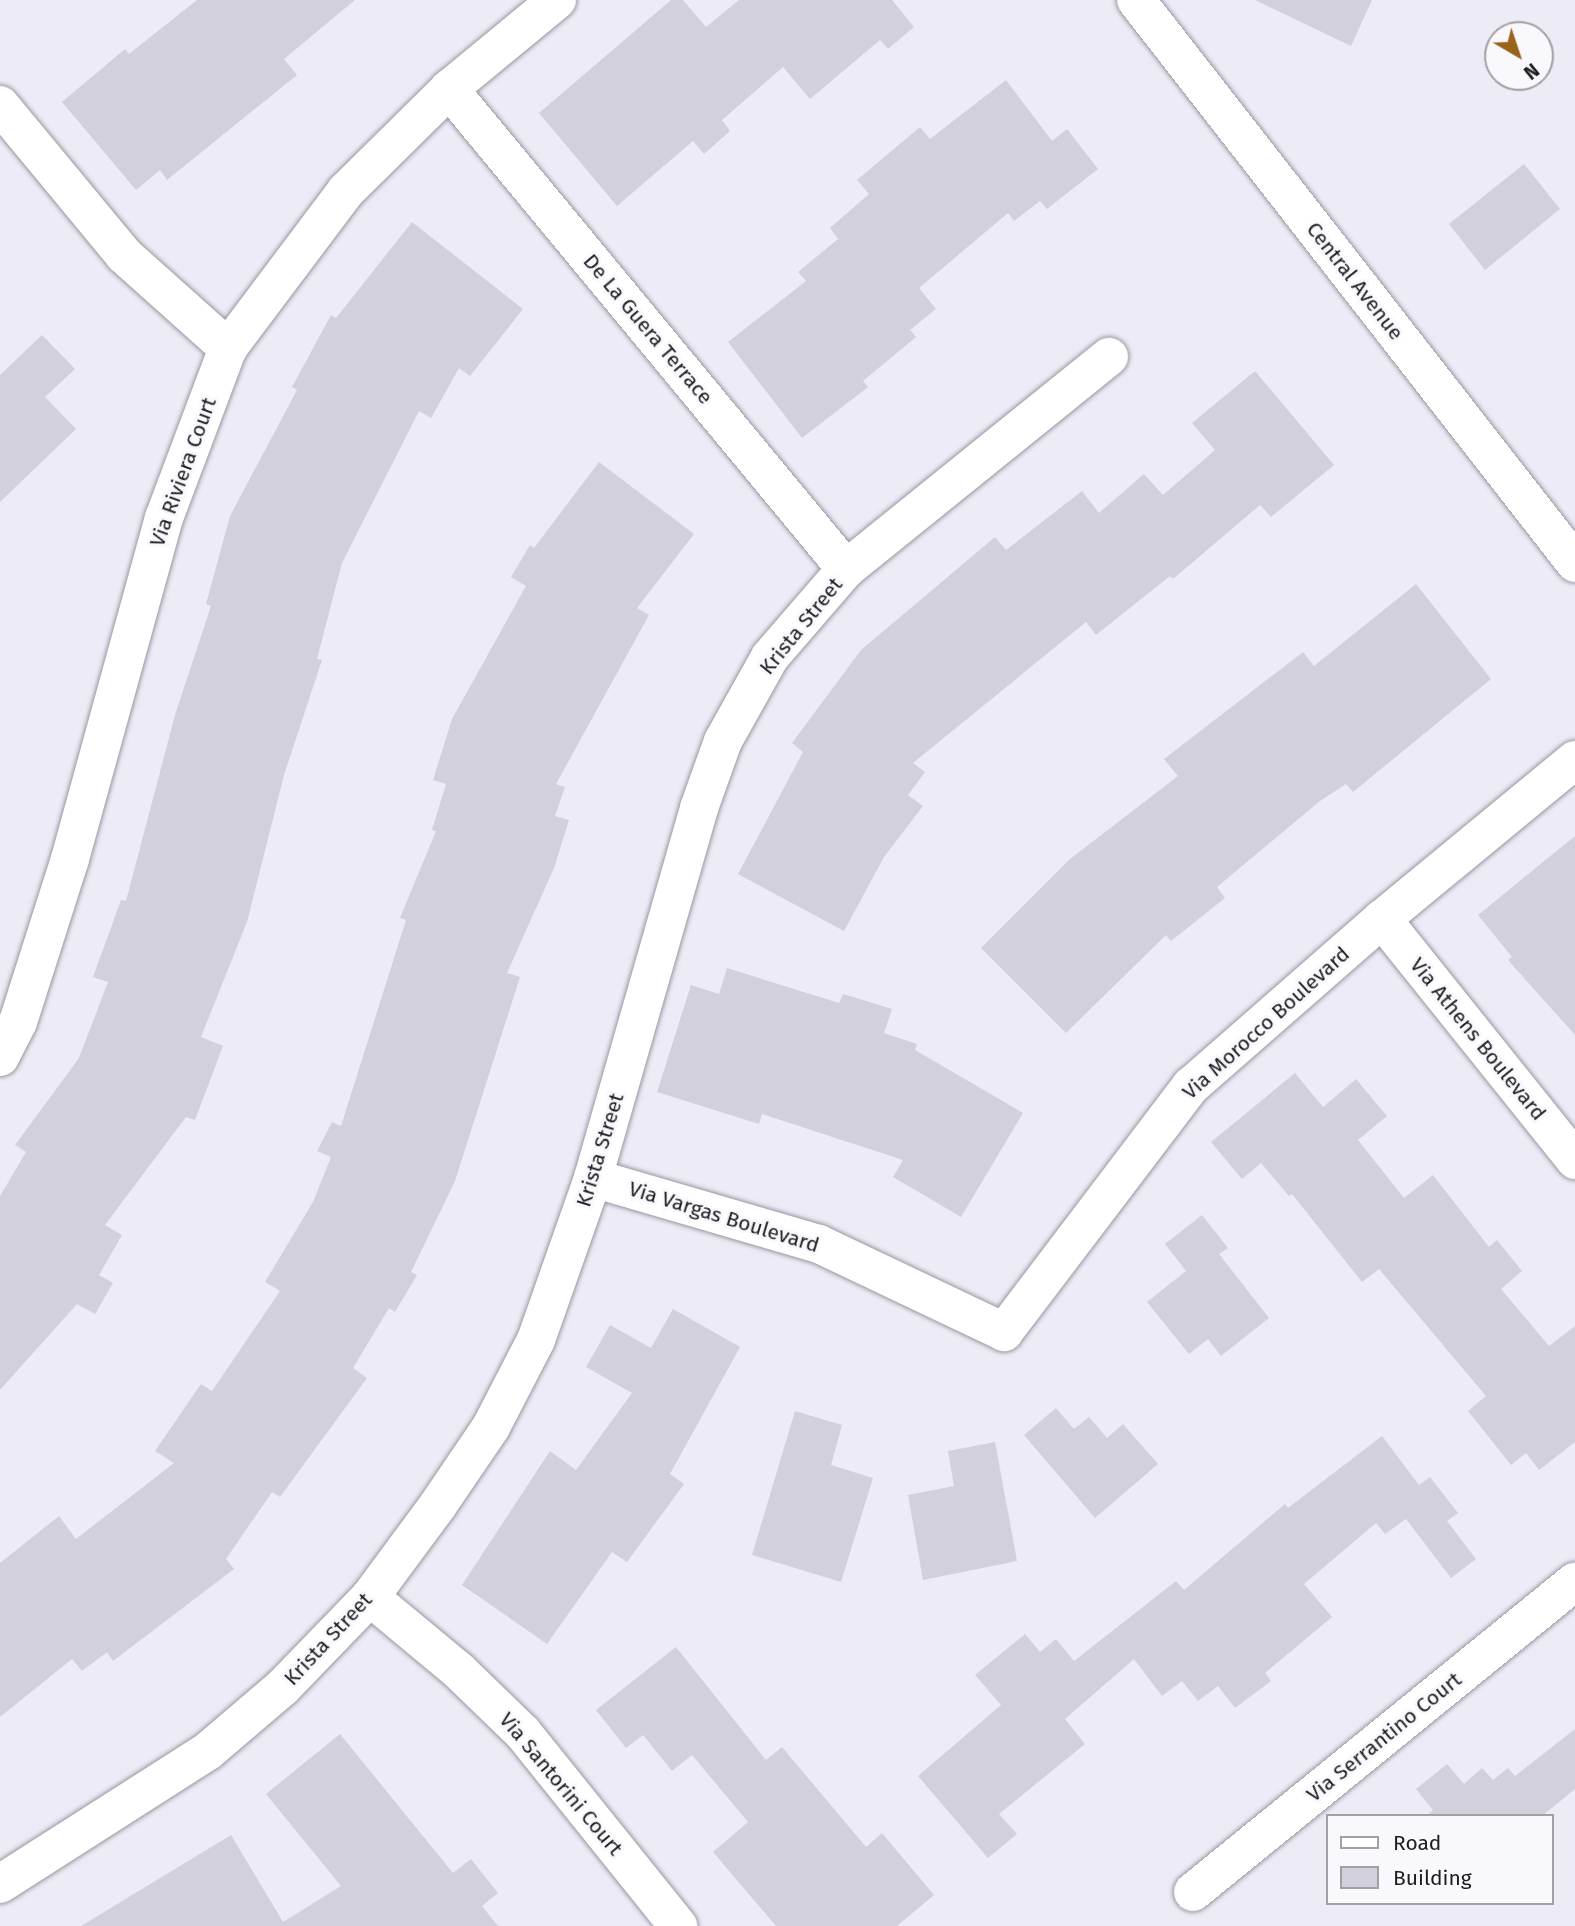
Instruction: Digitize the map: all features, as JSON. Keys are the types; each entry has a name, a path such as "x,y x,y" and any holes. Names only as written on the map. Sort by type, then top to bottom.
{"street":[{"name":"Via Riviera Court","path":"0,1057 9,1016 70,859 164,518 228,348 346,191 449,89 557,0"},
{"name":"Central Avenue","path":"1136,0 1575,563"},
{"name":"De La Guera Terrace","path":"449,89 846,569"},
{"path":"0,104 124,255 228,348"},
{"name":"Krista Street","path":"0,1884 208,1751 283,1687 369,1597 491,1427 536,1340 593,1178 699,808 723,741 770,657 846,569 1109,357"},
{"name":"Via Morocco Boulevard","path":"1004,1332 1191,1086 1382,919 1575,760"},
{"name":"Via Athens Boulevard","path":"1382,919 1575,1160"},
{"name":"Via Vargas Boulevard","path":"593,1178 820,1244 1004,1332"},
{"name":"Via Serrantino Court","path":"1193,1892 1575,1582"},
{"name":"Via Santorini Court","path":"369,1597 459,1671 523,1733 678,1926"}],"building":[{"path":"197,0 355,0 284,59 297,75 167,180 160,170 136,190 62,102 125,49 129,54"},
{"path":"671,0 683,0 706,27 739,0 892,0 914,27 888,49 880,40 810,99 783,67 722,120 730,131 704,154 693,141 617,206 539,113"},
{"path":"1255,0 1372,0 1351,46"},
{"path":"1006,80 1052,141 1067,129 1098,169 1047,209 1040,201 1014,221 1008,213 919,288 936,309 910,330 916,337 863,381 868,387 802,438 728,342 806,281 798,272 838,239 830,228 869,194 857,180 920,127 930,139"},
{"path":"1524,164 1560,209 1485,270 1449,224"},
{"path":"412,222 523,309 470,376 459,368 431,418 419,411 342,563 317,659 322,660 284,775 247,922 201,1037 223,1046 195,1120 186,1117 105,1225 122,1235 99,1275 113,1283 95,1314 77,1304 0,1390 0,1196 26,1152 15,1145 79,1058 108,982 93,977 121,900 126,901 175,715 211,606 206,604 230,516 297,390 292,387 331,315 336,318"},
{"path":"42,335 75,369 45,397 76,429 0,502 0,375"},
{"path":"1255,371 1334,465 1271,517 1260,505 1173,579 1170,576 1096,635 1086,622 913,763 925,772 908,795 923,806 884,857 844,931 738,874 803,752 792,743 861,650 995,537 1006,550 1082,491 1099,513 1144,474 1163,495 1215,450 1192,423"},
{"path":"599,462 694,534 637,608 649,615 556,784 565,787 555,816 569,820 554,868 507,973 520,977 455,1181 411,1272 417,1275 395,1312 389,1308 353,1368 367,1378 280,1497 272,1492 226,1559 234,1569 113,1661 107,1652 82,1671 72,1659 0,1717 0,1563 59,1516 76,1539 174,1463 155,1451 201,1384 212,1391 280,1291 265,1282 313,1202 331,1157 317,1151 332,1122 341,1126 406,920 400,918 436,831 432,830 446,784 433,780 452,719 526,586 511,577 530,545 534,548"},
{"path":"1416,584 1491,679 1353,792 1346,784 1320,801 1217,887 1225,898 1171,941 1166,935 1066,1033 981,948 1070,859 1178,776 1164,759 1303,652 1314,666"},
{"path":"1575,836 1575,1035 1508,960 1512,957 1478,915"},
{"path":"727,968 839,1003 843,994 892,1009 884,1033 917,1044 915,1050 1023,1113 961,1217 893,1177 903,1160 762,1114 759,1124 657,1092 691,985 719,994"},
{"path":"1295,1073 1323,1107 1356,1079 1387,1116 1358,1140 1404,1198 1433,1175 1489,1247 1497,1240 1522,1271 1501,1289 1549,1346 1575,1326 1575,1442 1539,1470 1526,1453 1511,1465 1468,1411 1486,1396 1379,1269 1362,1282 1292,1194 1289,1196 1261,1163 1242,1179 1211,1142"},
{"path":"1202,1215 1228,1248 1219,1254 1269,1318 1221,1356 1208,1339 1189,1354 1147,1302 1186,1271 1165,1244"},
{"path":"673,1309 740,1347 670,1474 684,1484 627,1562 612,1552 547,1644 462,1585 550,1451 576,1470 632,1393 586,1367 610,1325 651,1348"},
{"path":"1056,1408 1074,1429 1089,1417 1107,1438 1123,1424 1158,1464 1095,1518 1024,1435"},
{"path":"795,1411 842,1425 831,1465 873,1478 841,1582 752,1555"},
{"path":"1382,1436 1419,1485 1430,1477 1458,1513 1447,1521 1476,1559 1451,1578 1406,1519 1385,1534 1376,1523 1304,1584 1332,1617 1265,1673 1271,1681 1235,1708 1218,1686 1198,1701 1182,1681 1162,1696 1134,1659 1065,1719 1085,1744 999,1814 1017,1834 988,1858 918,1776 1001,1705 975,1675 1025,1634 1040,1652 1056,1639 1074,1661 1176,1581 1184,1590 1285,1504 1288,1508"},
{"path":"995,1442 1017,1561 923,1580 908,1495 954,1486 948,1451"},
{"path":"676,1647 766,1760 782,1747 866,1847 882,1833 934,1895 897,1926 776,1926 713,1852 748,1822 692,1755 672,1771 643,1735 626,1748 596,1710"},
{"path":"1575,1729 1575,1789 1544,1814 1428,1814 1433,1810 1416,1789 1447,1764 1464,1784 1482,1768 1493,1780 1508,1768 1515,1776"},
{"path":"340,1734 453,1873 471,1859 498,1893 482,1906 498,1926 81,1926 231,1835 283,1922 341,1886 266,1794"}]}
